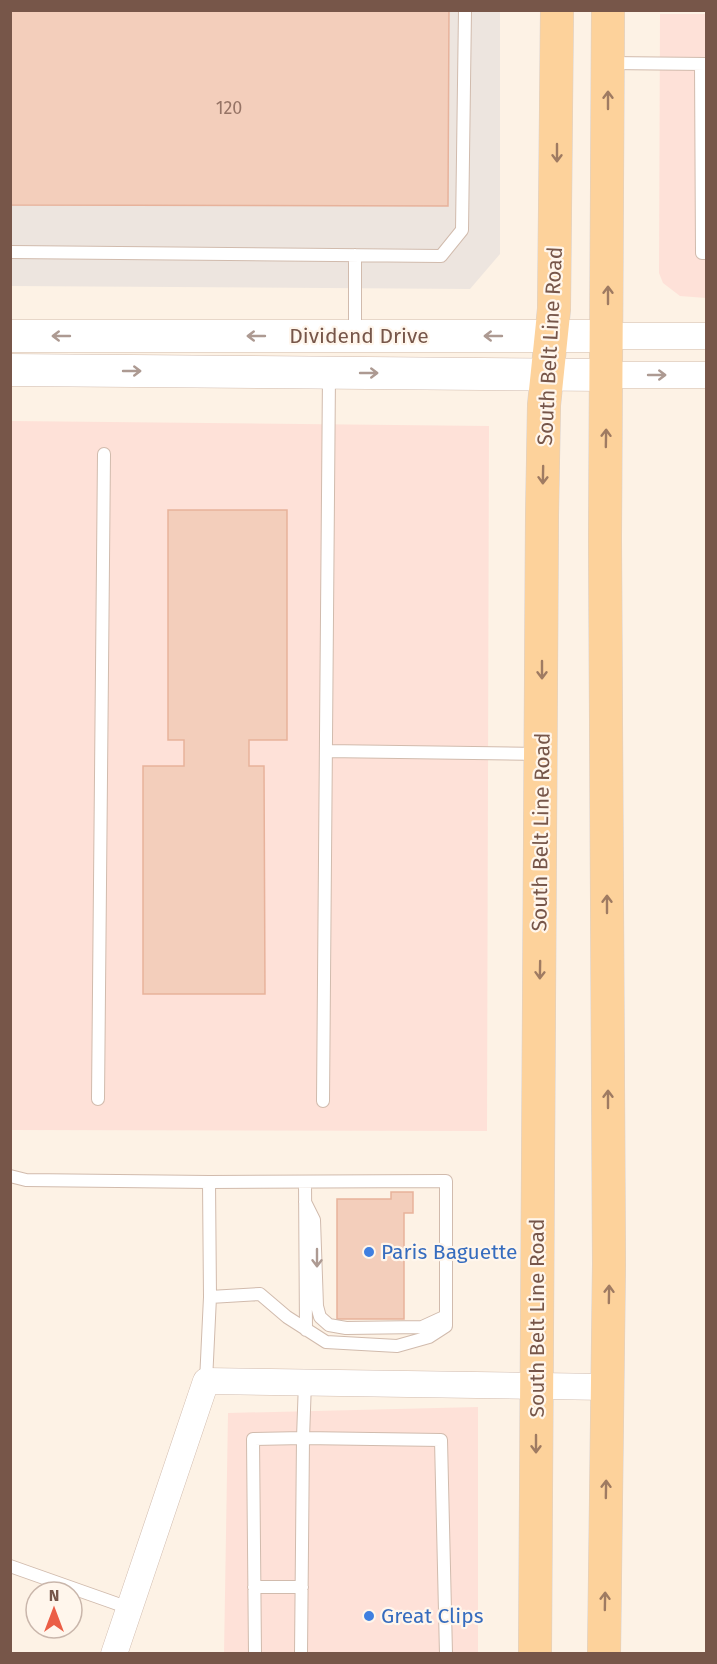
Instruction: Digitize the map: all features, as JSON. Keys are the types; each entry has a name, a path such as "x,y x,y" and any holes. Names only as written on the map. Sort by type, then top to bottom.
{"main road":[{"name":"South Belt Line Road","path":"535,1653 542,516 547,375 555,286 558,10"},
{"path":"604,1653 607,1387 608,10"}],"street":[{"name":"Dividend Drive","path":"10,336 706,336"},
{"name":"Dividend Drive","path":"10,370 706,375"},
{"path":"114,1653 206,1381 607,1387"}],"lane":[{"path":"10,252 441,256 462,230 465,10"},
{"path":"608,63 704,64 702,253 706,253"},
{"path":"355,255 355,336"},
{"path":"323,1101 329,373"},
{"path":"98,1099 104,454"},
{"path":"326,751 542,754"},
{"path":"10,1176 26,1180 446,1181 446,1326 429,1337 397,1346 326,1342 306,1330 260,1294 210,1297"},
{"path":"206,1381 210,1297 209,1182"},
{"path":"305,1182 306,1330"},
{"path":"305,1202 314,1220 317,1306 320,1317 329,1325 346,1328 422,1327 446,1316"},
{"path":"301,1653 305,1382"},
{"path":"255,1653 253,1439 303,1438 441,1440 446,1653"},
{"path":"10,1566 129,1608"},
{"path":"254,1587 302,1587"}],"shaded area":[{"path":"11,11 500,11 500,254 470,289 11,286"},
{"path":"660,14 706,14 706,298 680,296 663,283 659,273"},
{"path":"11,421 489,426 487,1131 11,1130"},
{"path":"478,1407 478,1653 224,1654 228,1413"}],"building":[{"path":"10,10 449,10 448,206 10,205"},
{"path":"168,510 287,510 287,740 249,740 249,766 264,766 265,994 143,994 143,766 184,766 184,740 168,740"},
{"path":"391,1192 413,1192 413,1213 404,1213 404,1319 337,1319 337,1199 391,1199"}],"place":[{"name":"Paris Baguette","path":"369,1252"},
{"name":"Great Clips","path":"369,1616"}]}
